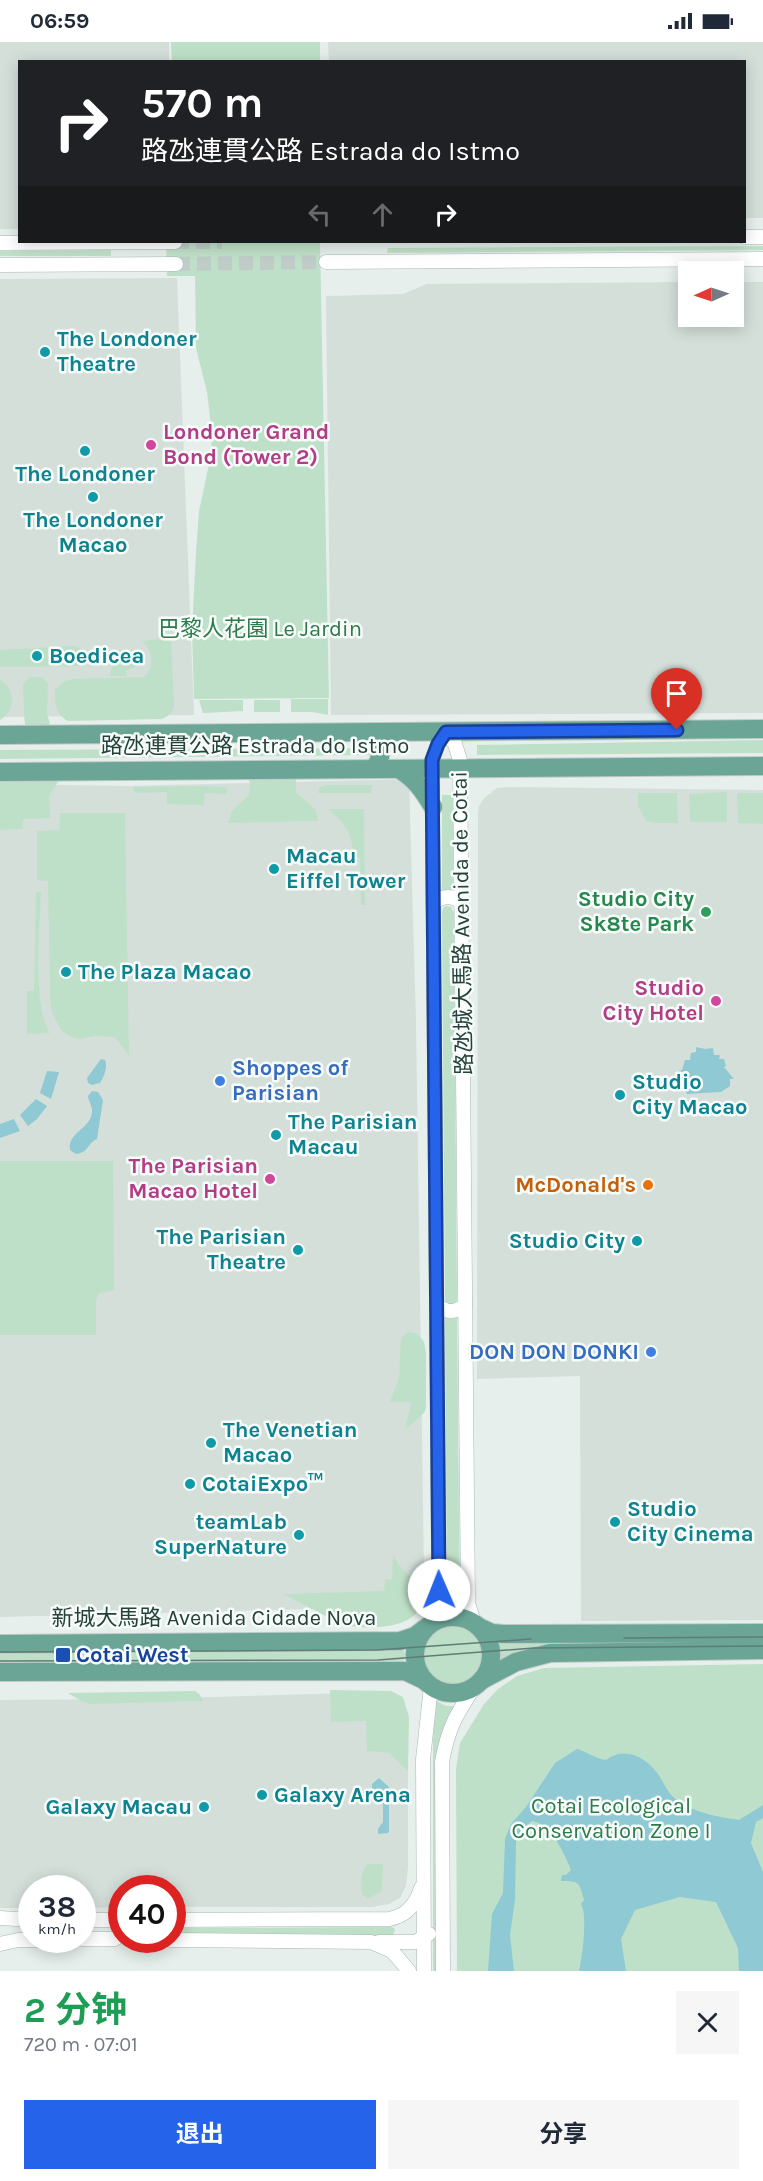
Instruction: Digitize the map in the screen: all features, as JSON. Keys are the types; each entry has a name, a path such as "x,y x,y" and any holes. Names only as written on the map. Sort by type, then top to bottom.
{"main road":[{"name":"路氹連貫公路 Estrada do Istmo","path":"0,735 763,729"},
{"path":"373,732 378,738 381,754 374,769"},
{"name":"路氹連貫公路 Estrada do Istmo","path":"0,772 763,766"},
{"path":"399,769 412,778 433,807"},
{"path":"428,1684 418,1671 414,1649 425,1627 437,1619 449,1616 462,1617 492,1633 503,1634 763,1633"},
{"path":"477,1625 488,1638 491,1659 479,1683"},
{"name":"新城大馬路 Avenida Cidade Nova","path":"0,1644 400,1641 415,1636 425,1627"},
{"path":"0,1672 405,1671 442,1692 453,1693 465,1692 516,1662 550,1653 763,1650"}],"street":[{"path":"746,237 763,237"},
{"path":"0,243 18,243"},
{"path":"326,262 763,259"},
{"path":"0,265 176,264"},
{"name":"路氹城大馬路 Avenida de Cotai","path":"425,1627 433,1618 439,1599 432,760 446,732 458,751 461,769 468,1603 477,1625"},
{"path":"434,903 446,896 462,903"},
{"path":"437,1305 443,1310 453,1311 465,1305"},
{"path":"443,1971 442,1762 447,1735 459,1710 479,1683"},
{"path":"424,1971 423,1760 428,1684"},
{"path":"186,1940 415,1942 430,1933 435,1920 434,1870 442,1829"},
{"path":"186,1920 395,1918 400,1917 413,1906 420,1891 423,1876"},
{"path":"0,1918 18,1919"},
{"path":"0,1944 18,1940"},
{"path":"371,1942 392,1951 409,1971"}],"shaded area":[{"path":"0,42 169,42 169,60 18,60 18,229 0,229"},
{"path":"328,42 763,42 763,218 746,218 746,60 329,60"},
{"name":"The Londoner Macao","path":"177,278 194,715 0,717 0,279"},
{"path":"678,282 678,327 744,327 744,282 763,282 763,713 331,715 326,296 403,294 427,284"},
{"path":"409,779 416,1022 424,1572 418,1594 391,1607 0,1617 0,784 129,786"},
{"name":"Studio City Macao","path":"497,788 763,790 763,1620 581,1621 580,1376 477,1379 478,814 479,806 484,798"},
{"name":"Galaxy Macau","path":"380,1692 408,1732 408,1867 406,1886 400,1898 389,1904 372,1907 186,1907 186,1875 108,1875 108,1907 96,1908 96,1875 18,1875 18,1908 0,1908 0,1700 141,1699"}],"green space":[{"path":"171,42 320,42 320,60 172,60"},
{"name":"巴黎人花園 Le Jardin","path":"166,243 320,243 329,698 194,699 192,630 196,552 199,511 211,455 212,435 207,392 196,348 195,276 167,276"},
{"path":"763,246 763,250 387,253 388,248"},
{"path":"111,250 111,256 0,256 0,251"},
{"path":"171,638 174,705 167,717 68,721 58,712 55,690 65,681 144,677 150,668 151,659 142,641"},
{"path":"74,646 85,650 89,658 88,662 78,666 0,667 0,650"},
{"path":"135,650 142,656 141,664 127,670 126,676 110,676 115,651"},
{"path":"30,677 42,677 48,684 47,713 50,724 48,729 27,730 23,685"},
{"path":"0,679 9,689 12,700 9,711 0,720"},
{"path":"291,699 328,699 328,715 291,712"},
{"path":"199,700 243,700 243,711 203,713"},
{"path":"254,700 280,700 280,712 254,712"},
{"path":"763,740 763,753 477,755 477,745"},
{"path":"374,748 373,755 0,759 0,750"},
{"path":"296,773 296,792 316,810 318,821 228,823 232,811 249,795 250,783 247,776"},
{"path":"61,777 49,796 50,818 23,819 23,829 0,830 0,779"},
{"path":"325,785 372,785 371,793 318,793 320,787"},
{"path":"133,787 224,787 227,789 227,794 205,793 204,805 167,804 167,792 135,793"},
{"path":"727,792 727,822 690,822 689,794"},
{"path":"638,793 677,793 678,823 646,821 638,806"},
{"path":"737,793 763,793 763,824 738,823"},
{"path":"442,795 453,795 453,892 448,889 442,892"},
{"path":"328,809 364,809 365,905 361,905 360,857 353,857 352,842 347,830"},
{"path":"60,813 125,813 129,1055 115,1037 73,1038 63,1032 51,1009 48,881 37,880 37,831 59,830"},
{"path":"36,892 41,892 39,985 44,1021 50,1033 27,1034 27,991 34,991"},
{"path":"446,906 451,907 454,913 457,1302 451,1306 445,1302 442,913"},
{"path":"0,1161 113,1161 114,1290 98,1294 96,1335 0,1335"},
{"path":"445,1317 451,1319 457,1317 460,1611 447,1611"},
{"path":"408,1332 418,1334 424,1342 426,1408 424,1413 405,1430 411,1402 390,1402 399,1378 401,1338"},
{"path":"393,1555 403,1570 418,1583 422,1591 422,1603 417,1613 398,1624 373,1627 350,1626 283,1594 384,1591 385,1579 392,1579"},
{"path":"453,1624 470,1629 478,1637 483,1654 478,1671 470,1679 453,1684 436,1679 428,1671 423,1654 428,1637 436,1629"},
{"path":"497,1638 763,1638 500,1665 501,1656"},
{"path":"403,1648 406,1657 399,1662 0,1663 0,1649"},
{"name":"Cotai Ecological Conservation Zone I","path":"763,1664 763,1971 457,1971 456,1769 460,1743 484,1704 498,1689 517,1676 544,1668"},
{"path":"330,1690 391,1691 403,1697 409,1717 408,1771 389,1753 367,1751 366,1721 331,1722"},
{"path":"195,1691 203,1701 90,1704 68,1693"},
{"path":"435,1700 446,1706 455,1706 442,1731 438,1751 438,1971 433,1971"},
{"path":"367,1864 383,1864 382,1891 368,1899 362,1894 361,1886 362,1874"},
{"path":"392,1927 395,1929 393,1936 186,1936 186,1928"}],"water":[{"path":"696,1047 713,1048 714,1055 720,1055 719,1059 724,1059 726,1066 724,1067 734,1079 730,1079 730,1086 721,1092 687,1094 683,1088 679,1090 675,1080 685,1060 690,1060 691,1053 696,1052"},
{"path":"101,1059 105,1060 106,1069 100,1083 92,1085 88,1083 87,1078"},
{"path":"47,1071 59,1072 51,1099 40,1093"},
{"path":"92,1091 98,1092 103,1100 97,1139 84,1151 76,1154 70,1150 70,1144 72,1138 89,1122 92,1108 88,1096"},
{"path":"36,1099 47,1106 28,1126 20,1115"},
{"path":"14,1119 20,1131 0,1138 0,1124"},
{"path":"577,1749 606,1760 620,1754 641,1758 658,1774 674,1798 707,1814 739,1820 763,1805 763,1818 756,1822 751,1843 763,1872 763,1971 739,1971 738,1948 716,1902 680,1897 635,1910 621,1939 626,1971 579,1971 584,1927 581,1904 584,1900 581,1889 575,1882 561,1881 562,1875 566,1875 571,1870 565,1856 551,1833 539,1823 532,1821 522,1829 516,1842 515,1900 510,1935 514,1971 488,1971 492,1914 503,1893 505,1839 511,1824 526,1807 555,1763"},
{"path":"379,1778 389,1787 389,1831 378,1834 378,1829 383,1822 383,1804 372,1791 372,1784"}],"tunnel":[{"path":"176,264 326,262"}],"tram line":[{"path":"624,1638 763,1637"},
{"path":"0,1652 377,1650 531,1639"},
{"path":"0,1661 378,1660 534,1648 763,1646"}],"place":[{"name":"The Londoner Theatre","path":"45,352"},
{"name":"Londoner Grand Bond (Tower 2)","path":"151,445"},
{"name":"The Londoner","path":"85,451"},
{"name":"The Londoner Macao","path":"93,497"},
{"name":"Boedicea","path":"37,656"},
{"name":"Macau Eiffel Tower","path":"274,869"},
{"name":"Studio City Sk8te Park","path":"706,912"},
{"name":"The Plaza Macao","path":"66,972"},
{"name":"Studio City Hotel","path":"716,1001"},
{"name":"Shoppes of Parisian","path":"220,1081"},
{"name":"Studio City Macao","path":"620,1095"},
{"name":"The Parisian Macau","path":"276,1135"},
{"name":"The Parisian Macao Hotel","path":"270,1179"},
{"name":"McDonald's","path":"648,1185"},
{"name":"Studio City","path":"637,1241"},
{"name":"The Parisian Theatre","path":"298,1250"},
{"name":"DON DON DONKI","path":"651,1352"},
{"name":"The Venetian Macao","path":"211,1443"},
{"name":"CotaiExpo™","path":"190,1484"},
{"name":"Studio City Cinema","path":"615,1522"},
{"name":"teamLab SuperNature","path":"299,1535"},
{"name":"Cotai West","path":"63,1655"},
{"name":"Galaxy Arena","path":"262,1795"},
{"name":"Galaxy Macau","path":"204,1807"}],"route":[{"path":"439,1590 432,760 446,732 677,730"}]}
